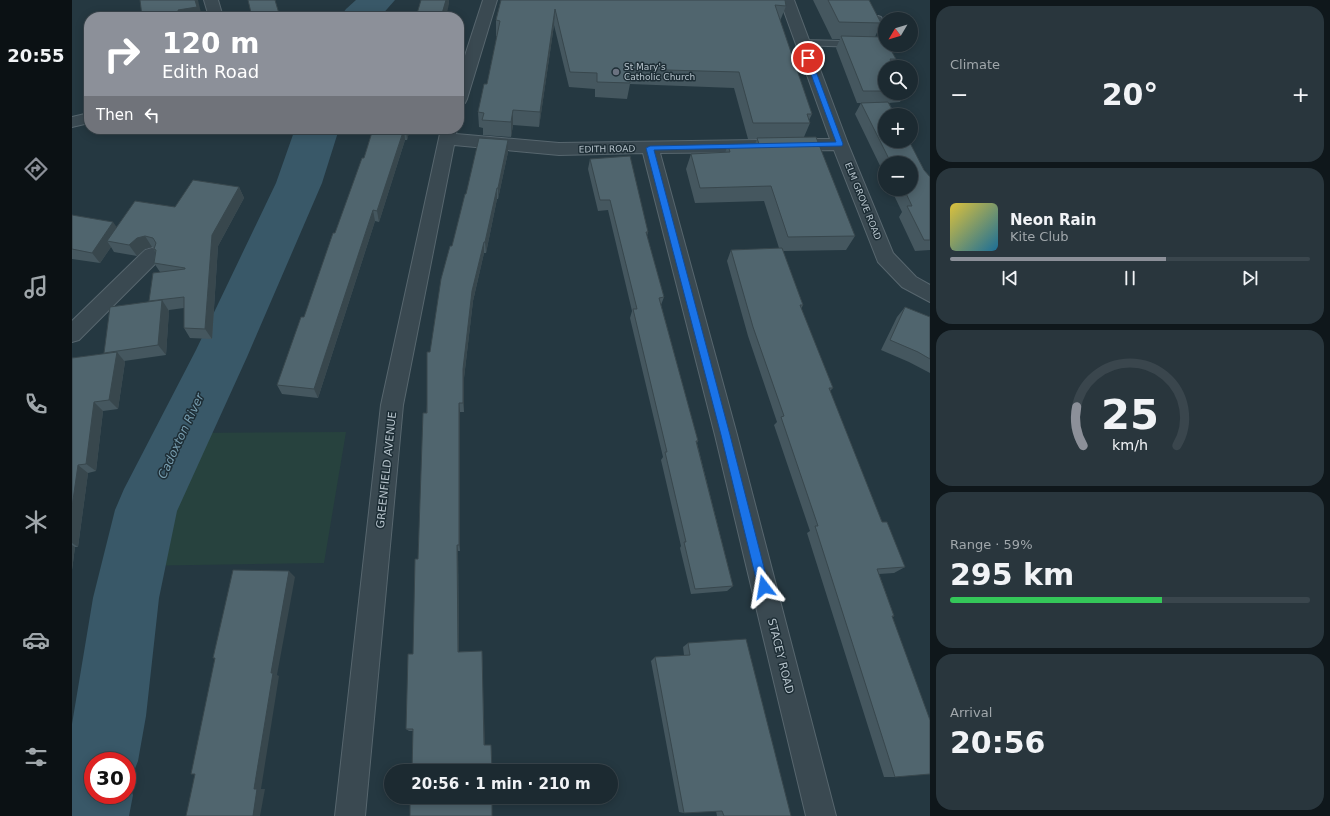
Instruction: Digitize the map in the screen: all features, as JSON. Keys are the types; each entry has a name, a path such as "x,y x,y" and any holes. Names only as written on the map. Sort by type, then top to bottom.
{"street":[{"path":"211,0 215,12"},
{"path":"464,82 490,0"},
{"name":"ELM GROVE ROAD","path":"787,0 840,144 885,257 909,282 930,294"},
{"path":"72,122 84,119"},
{"name":"EDITH ROAD","path":"448,134 560,149 840,144"},
{"name":"GREENFIELD AVENUE","path":"350,816 392,405 448,134"},
{"name":"STACEY ROAD","path":"650,148 726,435 821,816"},
{"path":"72,334 152,255"}],"lane":[{"path":"803,43 878,45"}],"green space":[{"path":"346,432 324,563 132,566 193,433"}],"building":[{"path":"140,0 195,0 197,7 178,10 178,12 142,12"},
{"path":"248,0 275,0 279,12 251,12"},
{"path":"421,0 446,0 442,12 417,12"},
{"path":"501,0 785,0 786,6 775,5 812,114 807,114 810,123 753,123 739,72 629,69 630,83 597,82 597,73 570,72 555,9 540,112 513,110 511,122 482,120 484,113 478,112 484,84 487,84 500,21 496,20"},
{"path":"828,0 869,0 878,17 878,23 839,22"},
{"path":"841,36 878,37 878,52 892,52 896,59 878,60 878,91 863,91"},
{"path":"888,102 891,108 878,108 878,137 861,103"},
{"path":"371,134 402,134 377,211 373,210 314,389 277,385 301,317 304,317 333,233 335,233 362,158 364,158"},
{"path":"816,137 855,236 788,237 771,186 700,188 691,154 730,152 728,145 759,144 757,138"},
{"path":"479,138 508,140 498,188 472,291 463,369 463,403 459,403 459,545 457,545 458,652 482,651 484,745 491,745 492,764 412,764 413,729 406,729 408,654 413,654 415,559 418,559 423,413 427,413 427,352 430,352 441,279 450,246 452,246"},
{"path":"884,148 913,148 917,156 888,156"},
{"path":"630,156 648,232 646,232 664,297 659,298 698,441 696,441 733,586 695,589 684,542 686,542 665,452 667,452 633,309 637,309 610,200 600,200 590,159"},
{"path":"918,158 924,170 930,177 930,240 924,240 907,206 912,206 907,196 918,196"},
{"path":"193,180 239,187 212,235 205,329 184,328 184,297 149,301 153,273 185,269 154,263 156,250 154,249 156,243 153,238 145,236 137,238 129,245 107,241 135,201 175,207"},
{"path":"72,215 113,222 92,253 72,249"},
{"path":"782,248 803,305 800,305 833,388 829,388 882,522 887,522 905,567 877,569 894,616 892,616 930,720 930,774 895,777 815,526 818,526 781,417 784,416 753,327 731,250"},
{"path":"162,300 158,345 104,353 110,307"},
{"path":"905,307 930,317 930,359 890,340"},
{"path":"117,352 109,400 94,402 86,464 78,465 72,507 72,358"},
{"path":"233,570 289,571 271,673 273,673 254,789 257,789 253,816 186,816 195,774 191,774 215,658 213,658"},
{"path":"746,639 791,816 724,816 722,811 684,813 655,657 690,655 688,643"},
{"path":"410,804 492,804 492,816 410,816"}],"waterway":[{"name":"Cadoxton River","path":"364,12 377,0"},
{"name":"Cadoxton River","path":"103,752 110,716 126,598 146,510 220,357 299,183 315,134"},
{"name":"Cadoxton River","path":"90,816 93,804"}],"place":[{"name":"St Mary's Catholic Church","path":"616,72"}],"route":[{"path":"764,587 726,435 650,148 840,144 808,58"}]}
